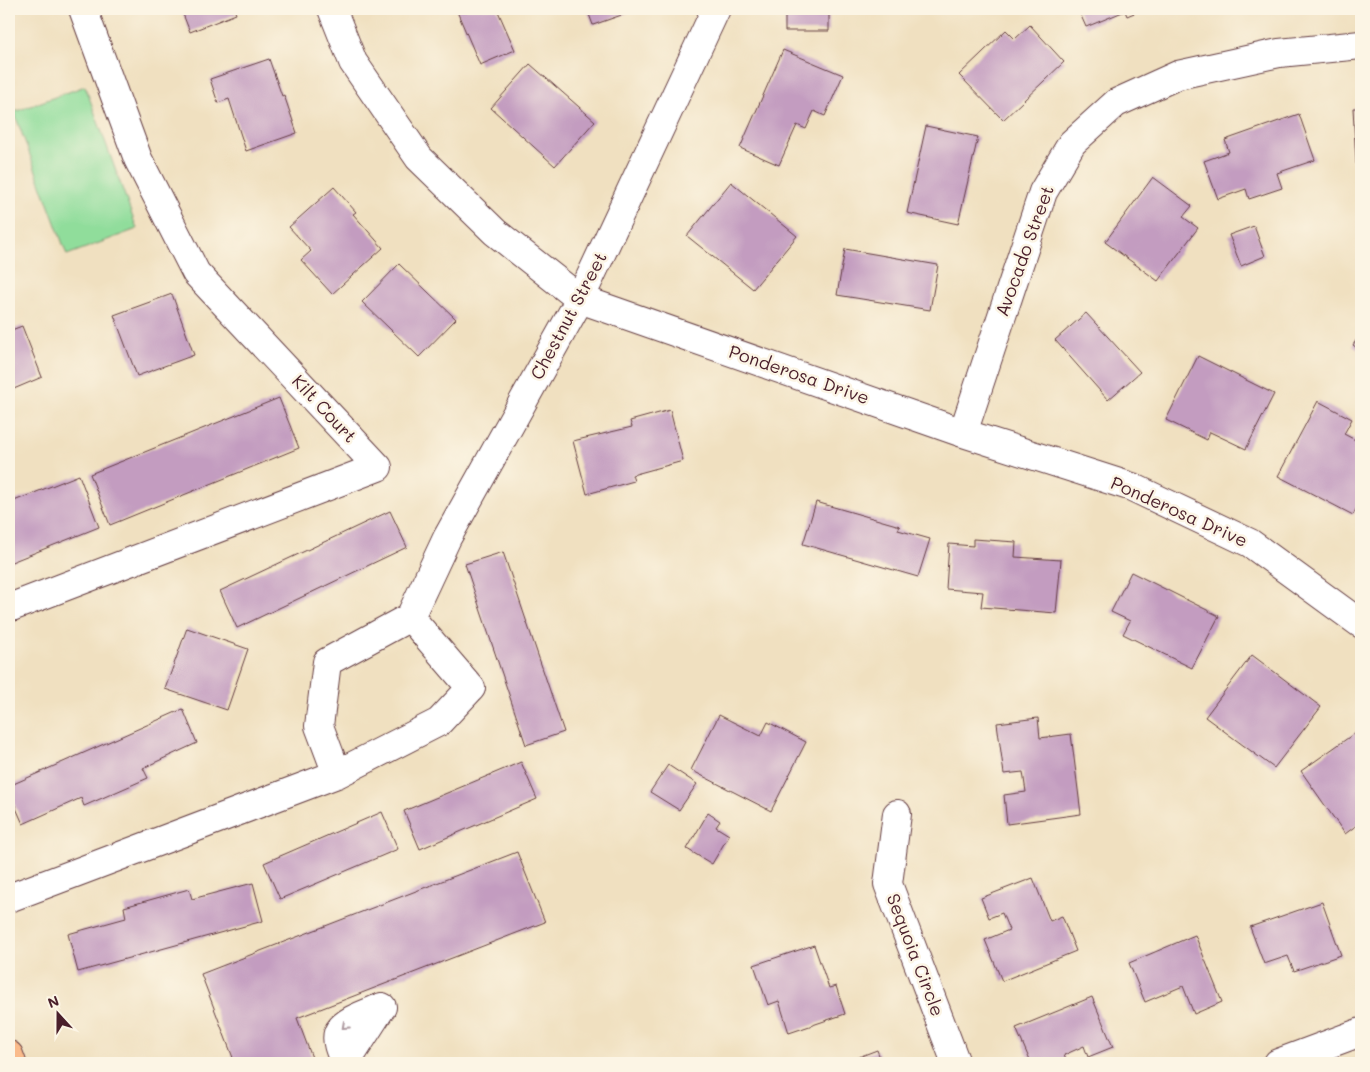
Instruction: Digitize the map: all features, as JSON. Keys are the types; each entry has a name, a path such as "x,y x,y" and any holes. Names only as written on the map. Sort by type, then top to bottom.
{"main road":[{"path":"9,1055 12,1063"}],"street":[{"name":"Kilt Court","path":"9,608 378,467 196,273 138,159 83,9"},
{"name":"Ponderosa Drive","path":"332,9 353,62 419,158 495,232 580,299 963,433 1132,487 1250,543 1361,622"},
{"name":"Chestnut Street","path":"410,617 447,538 580,299 716,9"},
{"name":"Avocado Street","path":"963,433 1043,192 1072,143 1116,103 1178,75 1279,53 1361,45"},
{"path":"9,898 337,774 439,722 471,688 410,617 327,662 319,726 337,774"},
{"name":"Sequoia Circle","path":"897,814 888,884 956,1063"},
{"path":"346,1063 339,1046 338,1033 350,1021 382,1007"},
{"path":"1278,1063 1361,1032"}],"green space":[{"path":"85,86 137,229 67,255 14,112"}],"building":[{"path":"181,9 234,9 236,14 190,32"},
{"path":"456,9 497,9 515,50 480,65"},
{"path":"587,9 632,9 633,11 593,25"},
{"path":"785,9 829,9 829,31 785,31"},
{"path":"1078,9 1144,9 1127,16 1125,11 1086,27"},
{"path":"1030,25 1064,62 1003,120 959,75 1006,30 1015,39"},
{"path":"783,50 843,75 825,116 814,111 806,129 797,125 779,165 740,148"},
{"path":"269,59 297,133 246,151 229,99 218,103 210,79"},
{"path":"530,64 595,121 555,166 491,108"},
{"path":"1353,108 1361,108 1361,179 1357,180"},
{"path":"1299,114 1315,160 1277,173 1282,188 1249,199 1246,189 1218,199 1204,161 1229,152 1225,140"},
{"path":"926,126 978,137 958,224 907,213"},
{"path":"1153,177 1192,206 1183,217 1198,228 1158,281 1105,242"},
{"path":"731,182 797,236 753,289 687,236"},
{"path":"334,187 356,212 353,214 383,248 332,294 301,260 311,251 289,227"},
{"path":"1254,226 1265,256 1241,266 1229,235"},
{"path":"845,249 938,265 930,310 837,295"},
{"path":"399,264 456,319 419,357 362,302"},
{"path":"172,294 194,355 137,376 114,315"},
{"path":"1086,313 1140,372 1108,400 1055,340"},
{"path":"22,326 42,377 9,391 9,331"},
{"path":"1361,333 1361,351 1353,345"},
{"path":"1198,356 1274,394 1246,449 1210,432 1207,440 1166,420"},
{"path":"279,398 299,448 110,525 90,474"},
{"path":"1318,401 1352,419 1344,434 1361,443 1361,500 1353,515 1278,476"},
{"path":"670,410 683,461 632,475 634,481 587,494 573,441 632,427 630,421"},
{"path":"79,475 99,527 9,563 9,503"},
{"path":"816,502 900,526 898,530 930,539 918,577 803,544"},
{"path":"390,511 407,547 237,628 220,591"},
{"path":"973,539 1016,542 1015,557 1061,560 1056,613 981,607 983,592 946,589 949,544 973,546"},
{"path":"503,552 564,732 526,745 465,564"},
{"path":"1131,572 1219,616 1192,668 1123,634 1130,621 1111,612"},
{"path":"187,628 248,649 227,710 165,689"},
{"path":"1252,655 1321,707 1274,768 1205,717"},
{"path":"183,709 197,743 143,768 148,778 84,806 81,798 23,824 9,792 9,786"},
{"path":"719,715 761,736 768,722 806,742 771,811 691,770"},
{"path":"1038,718 1040,738 1071,734 1081,814 1007,824 1004,795 1026,792 1023,772 1004,774 997,723"},
{"path":"1355,733 1361,742 1361,822 1345,834 1301,771"},
{"path":"521,762 537,799 420,849 404,811"},
{"path":"668,765 697,784 679,810 650,792"},
{"path":"382,812 398,849 280,899 264,863"},
{"path":"708,813 720,821 716,827 729,835 712,864 687,849"},
{"path":"517,852 545,922 297,1018 314,1063 235,1063 201,974"},
{"path":"1033,878 1050,921 1062,916 1076,951 1002,981 985,940 1009,930 1002,913 989,918 981,898"},
{"path":"253,883 263,921 78,972 68,934 126,918 124,907 189,889 192,899"},
{"path":"1322,902 1341,955 1294,971 1288,956 1264,964 1250,927"},
{"path":"1195,935 1222,1002 1194,1014 1183,986 1145,1002 1129,963"},
{"path":"814,945 829,988 836,986 845,1014 789,1033 779,1001 768,1005 754,965"},
{"path":"1092,997 1113,1047 1088,1057 1084,1046 1064,1055 1067,1063 1031,1063 1016,1028"},
{"path":"877,1050 882,1063 843,1063"}]}
